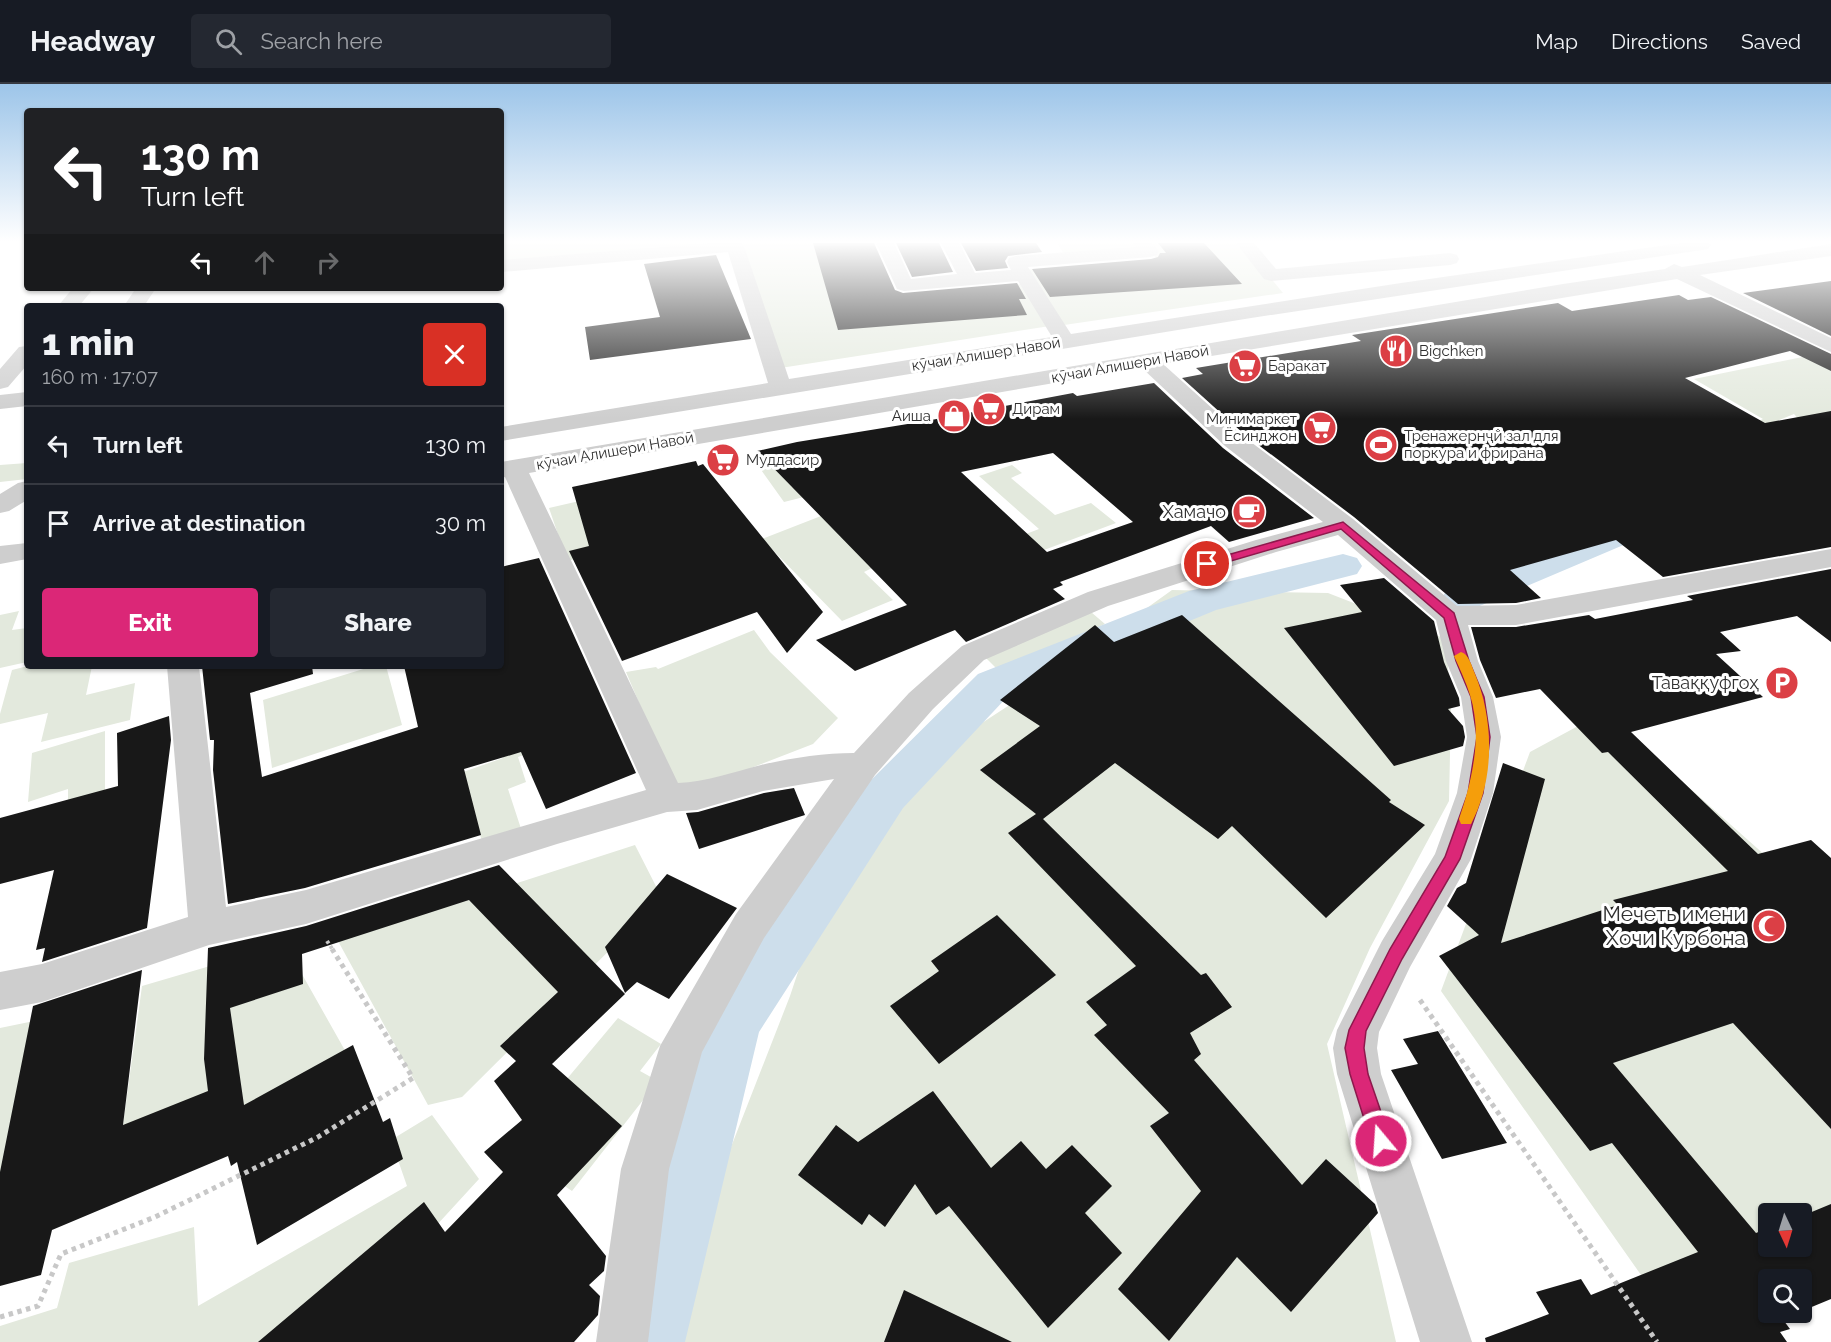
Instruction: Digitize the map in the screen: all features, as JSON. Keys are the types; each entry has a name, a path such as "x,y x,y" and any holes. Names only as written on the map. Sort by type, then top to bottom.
{"street":[{"path":"753,302 781,388"},
{"path":"1039,302 1065,341"},
{"name":"кӯчаи Алишер Навоӣ","path":"504,434 1315,302"},
{"name":"кӯчаи Алишери Навоӣ","path":"507,469 1494,302"},
{"path":"1740,302 1831,346"},
{"path":"0,382 24,355"},
{"path":"1147,361 1234,441 1343,525 1449,616 1462,661 1478,697 1484,737 1475,793 1452,859 1396,954 1358,1030 1354,1048 1359,1074 1446,1342"},
{"path":"0,402 24,399"},
{"path":"507,469 668,798"},
{"path":"0,505 24,491"},
{"path":"0,517 24,513"},
{"path":"622,1342 645,1169 682,1046 750,926 863,766 921,701 973,653 1098,599 1266,546 1343,525"},
{"path":"0,555 24,551"},
{"path":"1449,616 1516,615 1831,558"},
{"path":"183,669 209,928"},
{"path":"0,992 42,983 209,928 306,907 557,829 668,798 697,796 764,778 834,766 863,766"}],"path":[{"path":"0,1317 38,1306 61,1254 155,1217 318,1137 413,1078 306,907"},
{"path":"1396,954 1409,986 1657,1342"}],"shaded area":[{"path":"750,302 1033,302 1050,326 774,369"},
{"path":"1047,302 1223,302 1064,325"},
{"path":"1827,352 1831,354 1831,424 1808,430 1794,414 1760,428 1740,429 1763,419 1694,379"},
{"path":"796,451 816,494 784,502 754,460"},
{"path":"24,463 24,479 0,482 0,465"},
{"path":"1012,465 1022,473 1011,478 1055,515 1091,503 1116,523 1044,550 1026,534 1039,529 979,476"},
{"path":"679,478 704,527 567,561 549,508"},
{"path":"821,516 874,567 864,572 893,600 842,621 762,539"},
{"path":"1172,590 1328,593 1446,639 1451,708 1449,801 1370,948 1327,1044 1396,1342 682,1342 724,1165 790,996 853,807 1031,691"},
{"path":"1077,600 1105,624 1000,672 973,645"},
{"path":"19,611 12,630 24,628 24,663 0,668 0,615"},
{"path":"754,630 770,652 838,718 813,744 738,773 676,790 626,672 656,667 658,669"},
{"path":"24,667 24,669 91,669 86,695 135,683 130,720 41,742 48,713 0,724 0,714 12,670"},
{"path":"363,669 387,669 402,725 272,768 263,700"},
{"path":"1604,712 1831,914 1831,1283 1812,1290 1812,1269 1758,1269 1758,1310 1684,1336 1441,991 1530,752"},
{"path":"598,729 518,757 526,782 508,789 527,847 483,844 475,819 429,784 503,758 500,746"},
{"path":"105,731 105,809 68,821 68,789 28,802 32,753"},
{"path":"635,845 662,898 462,1097 428,1105 338,941"},
{"path":"285,944 347,1054 213,1137 119,1154 142,986"},
{"path":"73,1013 0,1263 0,1028"},
{"path":"618,1018 661,1044 640,1071 658,1081 572,1191 509,1148"},
{"path":"432,1115 479,1179 402,1263 450,1342 0,1342 0,1326 57,1308 69,1263 194,1227 198,1306 407,1186 391,1140"}],"building":[{"path":"655,302 735,302 751,339 590,360 585,327 660,317"},
{"path":"830,302 1020,302 1027,315 838,330"},
{"path":"1634,302 1721,302 1831,354 1831,371 1790,351 1685,378 1765,423 1831,411 1831,547 1663,577 1616,540 1510,570 1541,598 1516,603 1458,604 1354,517 1244,434 1182,378 1203,374 1196,368 1361,341 1352,335 1558,303 1572,311"},
{"path":"1761,302 1831,302 1831,336"},
{"path":"1154,383 1223,448 1314,518 1229,542 1211,526 1060,582 1063,585 1053,589 1065,599 966,642 955,630 855,671 816,640 907,605 757,451 1073,393 1077,396","holes":["1053,453 1133,522 1047,552 961,472"]},
{"path":"696,461 698,466 703,464 823,612 787,653 757,612 622,661 569,551 589,546 572,487"},
{"path":"539,558 636,773 546,809 521,752 464,769 481,835 305,888 228,904 213,770 214,740 210,740 202,669 312,669 313,674 250,693 262,777 418,727 405,669 504,669 504,566"},
{"path":"1831,569 1831,642 1797,616 1720,632 1741,651 1716,654 1763,697 1631,732 1758,854 1811,840 1831,858 1831,1129 1733,1023 1613,1063 1756,1233 1758,1232 1758,1257 1812,1257 1812,1212 1831,1204 1831,1299 1812,1307 1812,1269 1758,1269 1758,1323 1786,1323 1790,1329 1780,1332 1787,1342 1486,1342 1485,1338 1549,1314 1536,1292 1581,1279 1591,1295 1698,1252 1612,1143 1590,1151 1439,956 1479,935 1447,906 1457,888 1466,883 1503,763 1545,779 1501,943 1618,905 1613,900 1728,871 1608,752 1602,753 1540,689 1496,698 1480,660 1471,627 1516,627 1589,615 1595,619 1693,600 1687,596"},
{"path":"1384,578 1434,621 1444,662 1459,698 1460,706 1448,709 1463,726 1465,737 1463,746 1394,766 1284,628 1362,612 1340,585"},
{"path":"1182,615 1391,800 1389,802 1425,825 1326,918 1232,826 1218,839 1115,763 1043,819 1201,975 1206,973 1232,1007 1190,1033 1201,1054 1194,1060 1302,1185 1326,1159 1375,1204 1378,1213 1291,1312 1237,1257 1169,1341 1118,1289 1201,1191 1150,1126 1169,1113 1094,1035 1107,1025 1086,1002 1136,966 1008,833 1036,814 980,770 1040,726 1000,700 1095,625 1114,642"},
{"path":"169,716 171,740 147,928 42,962 45,948 36,950 54,870 0,884 0,818 118,786 117,733"},
{"path":"794,788 805,815 699,849 686,813 698,812 764,793"},
{"path":"499,865 625,994 552,1064 622,1126 557,1195 606,1256 604,1271 589,1285 600,1296 598,1315 574,1342 258,1342 424,1202 445,1232 503,1172 484,1152 522,1120 494,1081 516,1061 500,1046 558,992 469,900 302,954 303,984 230,1008 244,1105 353,1045 383,1122 390,1118 403,1159 257,1245 237,1162 231,1166 228,1156 52,1230 41,1275 0,1286 0,1172 33,1006 142,970 123,1125 208,1091 204,1059 208,948 306,926"},
{"path":"667,874 737,908 669,999 637,982 625,993 605,947"},
{"path":"997,915 1056,975 939,1064 890,1006 939,971 931,961"},
{"path":"1438,1031 1507,1143 1442,1159 1391,1070 1418,1064 1403,1039"},
{"path":"933,1091 991,1168 1021,1141 1046,1169 1072,1145 1112,1186 1085,1213 1122,1253 1048,1328 949,1206 936,1215 915,1184 885,1227 869,1214 862,1225 798,1175 836,1125 858,1142"},
{"path":"904,1290 1012,1342 884,1342"}],"waterway":[{"path":"1461,599 1627,530"},
{"path":"649,1342 732,1023 886,795 993,685 1203,600 1343,566"}],"slow traffic":[{"path":"1461,656 1478,697 1484,737 1475,793 1466,819"}],"place":[{"name":"Bigchken","path":"1396,351"},
{"name":"Баракат","path":"1245,366"},
{"name":"Дирам","path":"989,409"},
{"name":"Аиша","path":"954,416"},
{"name":"Минимаркет Ёсинджон","path":"1320,428"},
{"name":"Тренажернҷй зал для поркура и фрирана","path":"1381,445"},
{"name":"Муддасир","path":"723,460"},
{"name":"Хамачо","path":"1249,512"},
{"name":"Таваққуфгоҳ","path":"1782,683"},
{"name":"Мечеть имени Хочи Курбона","path":"1769,926"}],"route":[{"path":"1207,564 1343,525 1449,616 1462,661 1478,697 1484,737 1475,793 1452,859 1396,954 1358,1030 1354,1048 1359,1074 1381,1141"}]}
